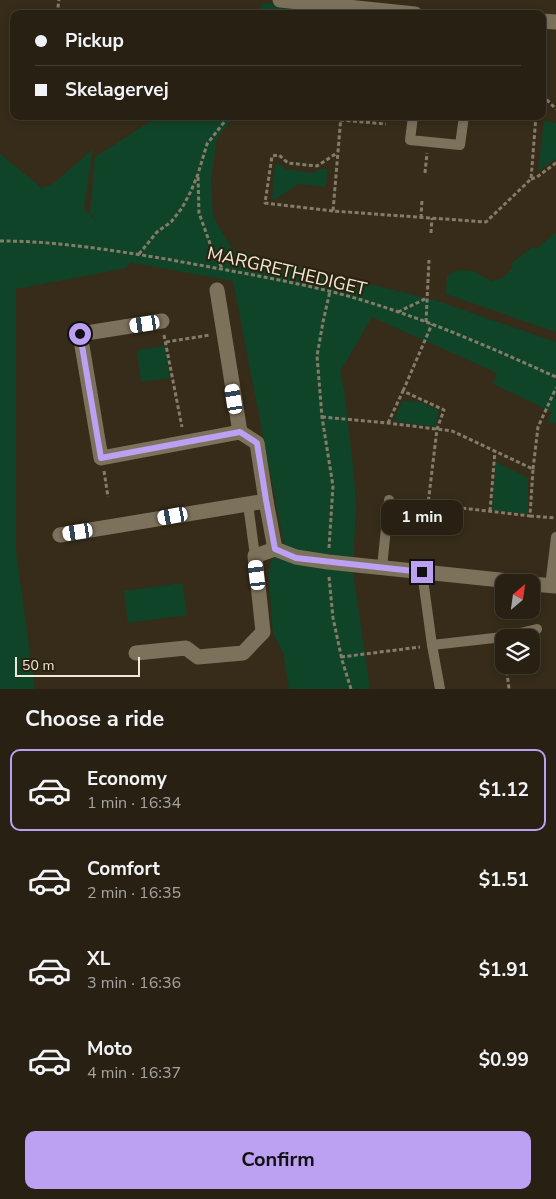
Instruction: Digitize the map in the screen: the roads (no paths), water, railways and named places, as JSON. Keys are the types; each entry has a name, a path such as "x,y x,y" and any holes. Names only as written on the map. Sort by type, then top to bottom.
{"street":[{"path":"280,0 376,10"},
{"path":"216,290 240,432"},
{"path":"162,321 80,334 101,458 240,432 257,443 275,549"},
{"path":"60,535 266,500"},
{"path":"136,653 186,648 198,657 242,653 263,632 254,556 275,549 296,558 495,580"},
{"path":"540,585 553,586"}],"lane":[{"path":"413,120 410,140 460,145 463,120"},
{"path":"382,567 389,500"},
{"path":"248,504 254,556"},
{"path":"553,586 556,537"},
{"path":"422,572 440,689"},
{"path":"432,645 495,637"}]}
